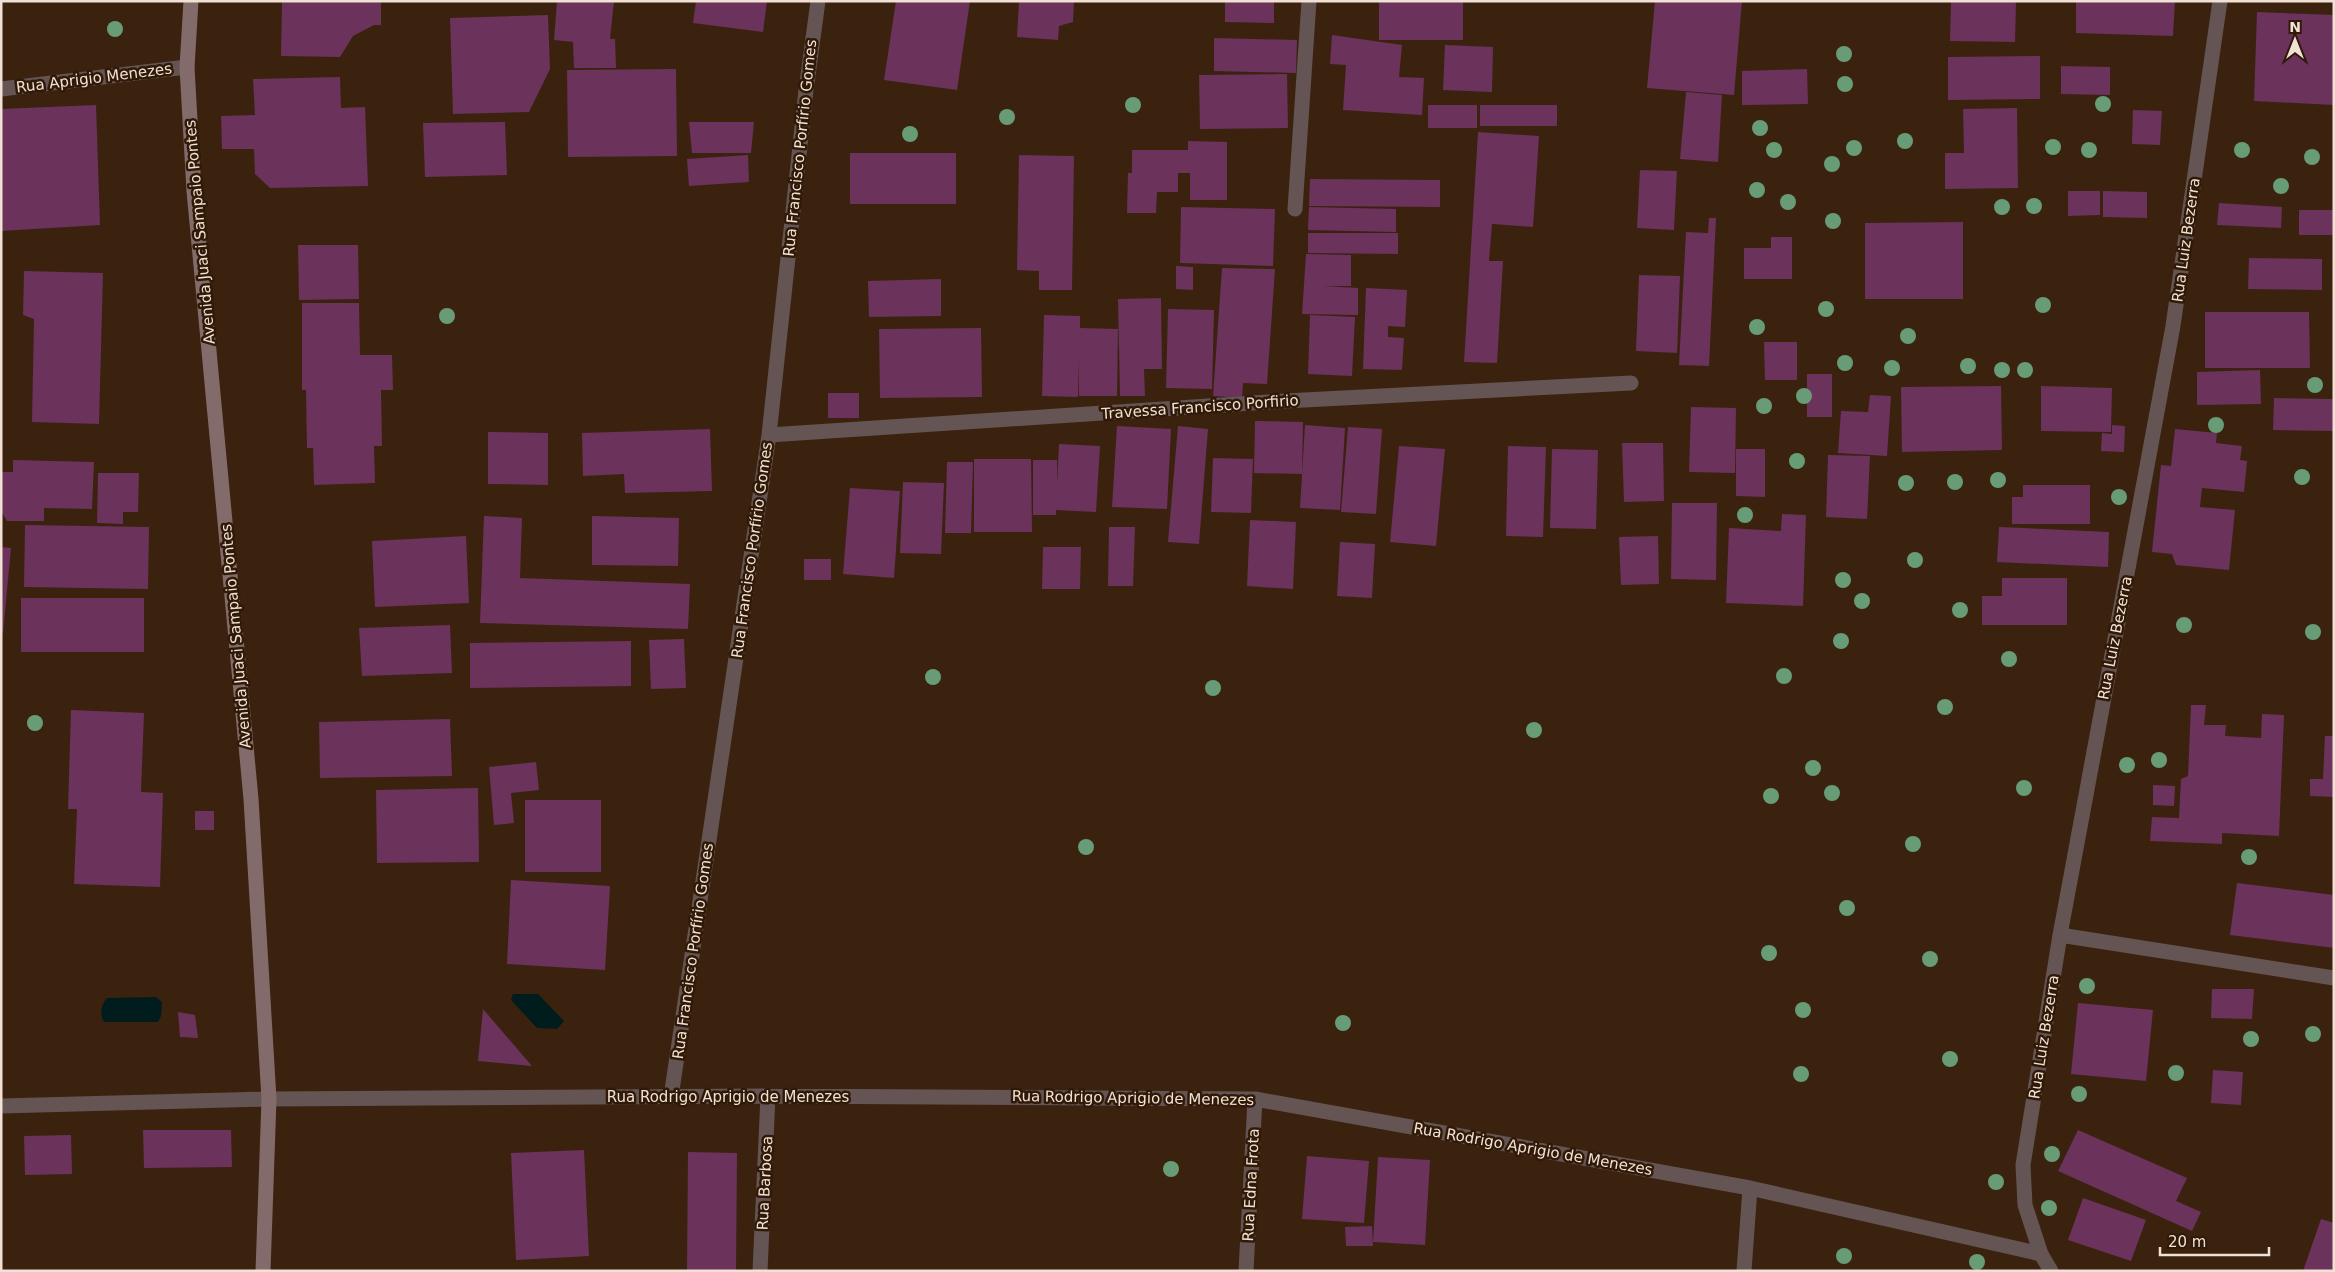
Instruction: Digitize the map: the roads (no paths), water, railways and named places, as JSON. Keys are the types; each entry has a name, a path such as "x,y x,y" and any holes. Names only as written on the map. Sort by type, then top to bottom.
{"main road":[{"name":"Avenida Juaci Sampaio Pontes","path":"191,1 187,67 194,191 251,798 269,1099 263,1271"}],"street":[{"name":"Rua Francisco Porfírio Gomes","path":"671,1097 769,435 806,90 818,1"},
{"path":"1295,209 1309,1"},
{"name":"Rua Luiz Bezerra","path":"2051,1271 2041,1254 2025,1205 2023,1165 2060,935 2173,326 2220,1"},
{"name":"Rua Aprigio Menezes","path":"1,89 187,67"},
{"name":"Travessa Francisco Porfirio","path":"769,435 1285,401 1631,383"},
{"path":"2060,935 2334,978"},
{"name":"Rua Rodrigo Aprigio de Menezes","path":"1,1106 269,1099 768,1096 1255,1098 1750,1188 2041,1254"},
{"name":"Rua Barbosa","path":"760,1271 768,1096"},
{"name":"Rua Edna Frota","path":"1246,1271 1255,1098"},
{"path":"1744,1271 1750,1188"}],"water":[{"path":"513,994 538,994 564,1021 557,1029 537,1028 511,1000"},
{"path":"156,997 162,1002 161,1016 158,1022 104,1022 102,1019 101,1010 107,998"}]}
